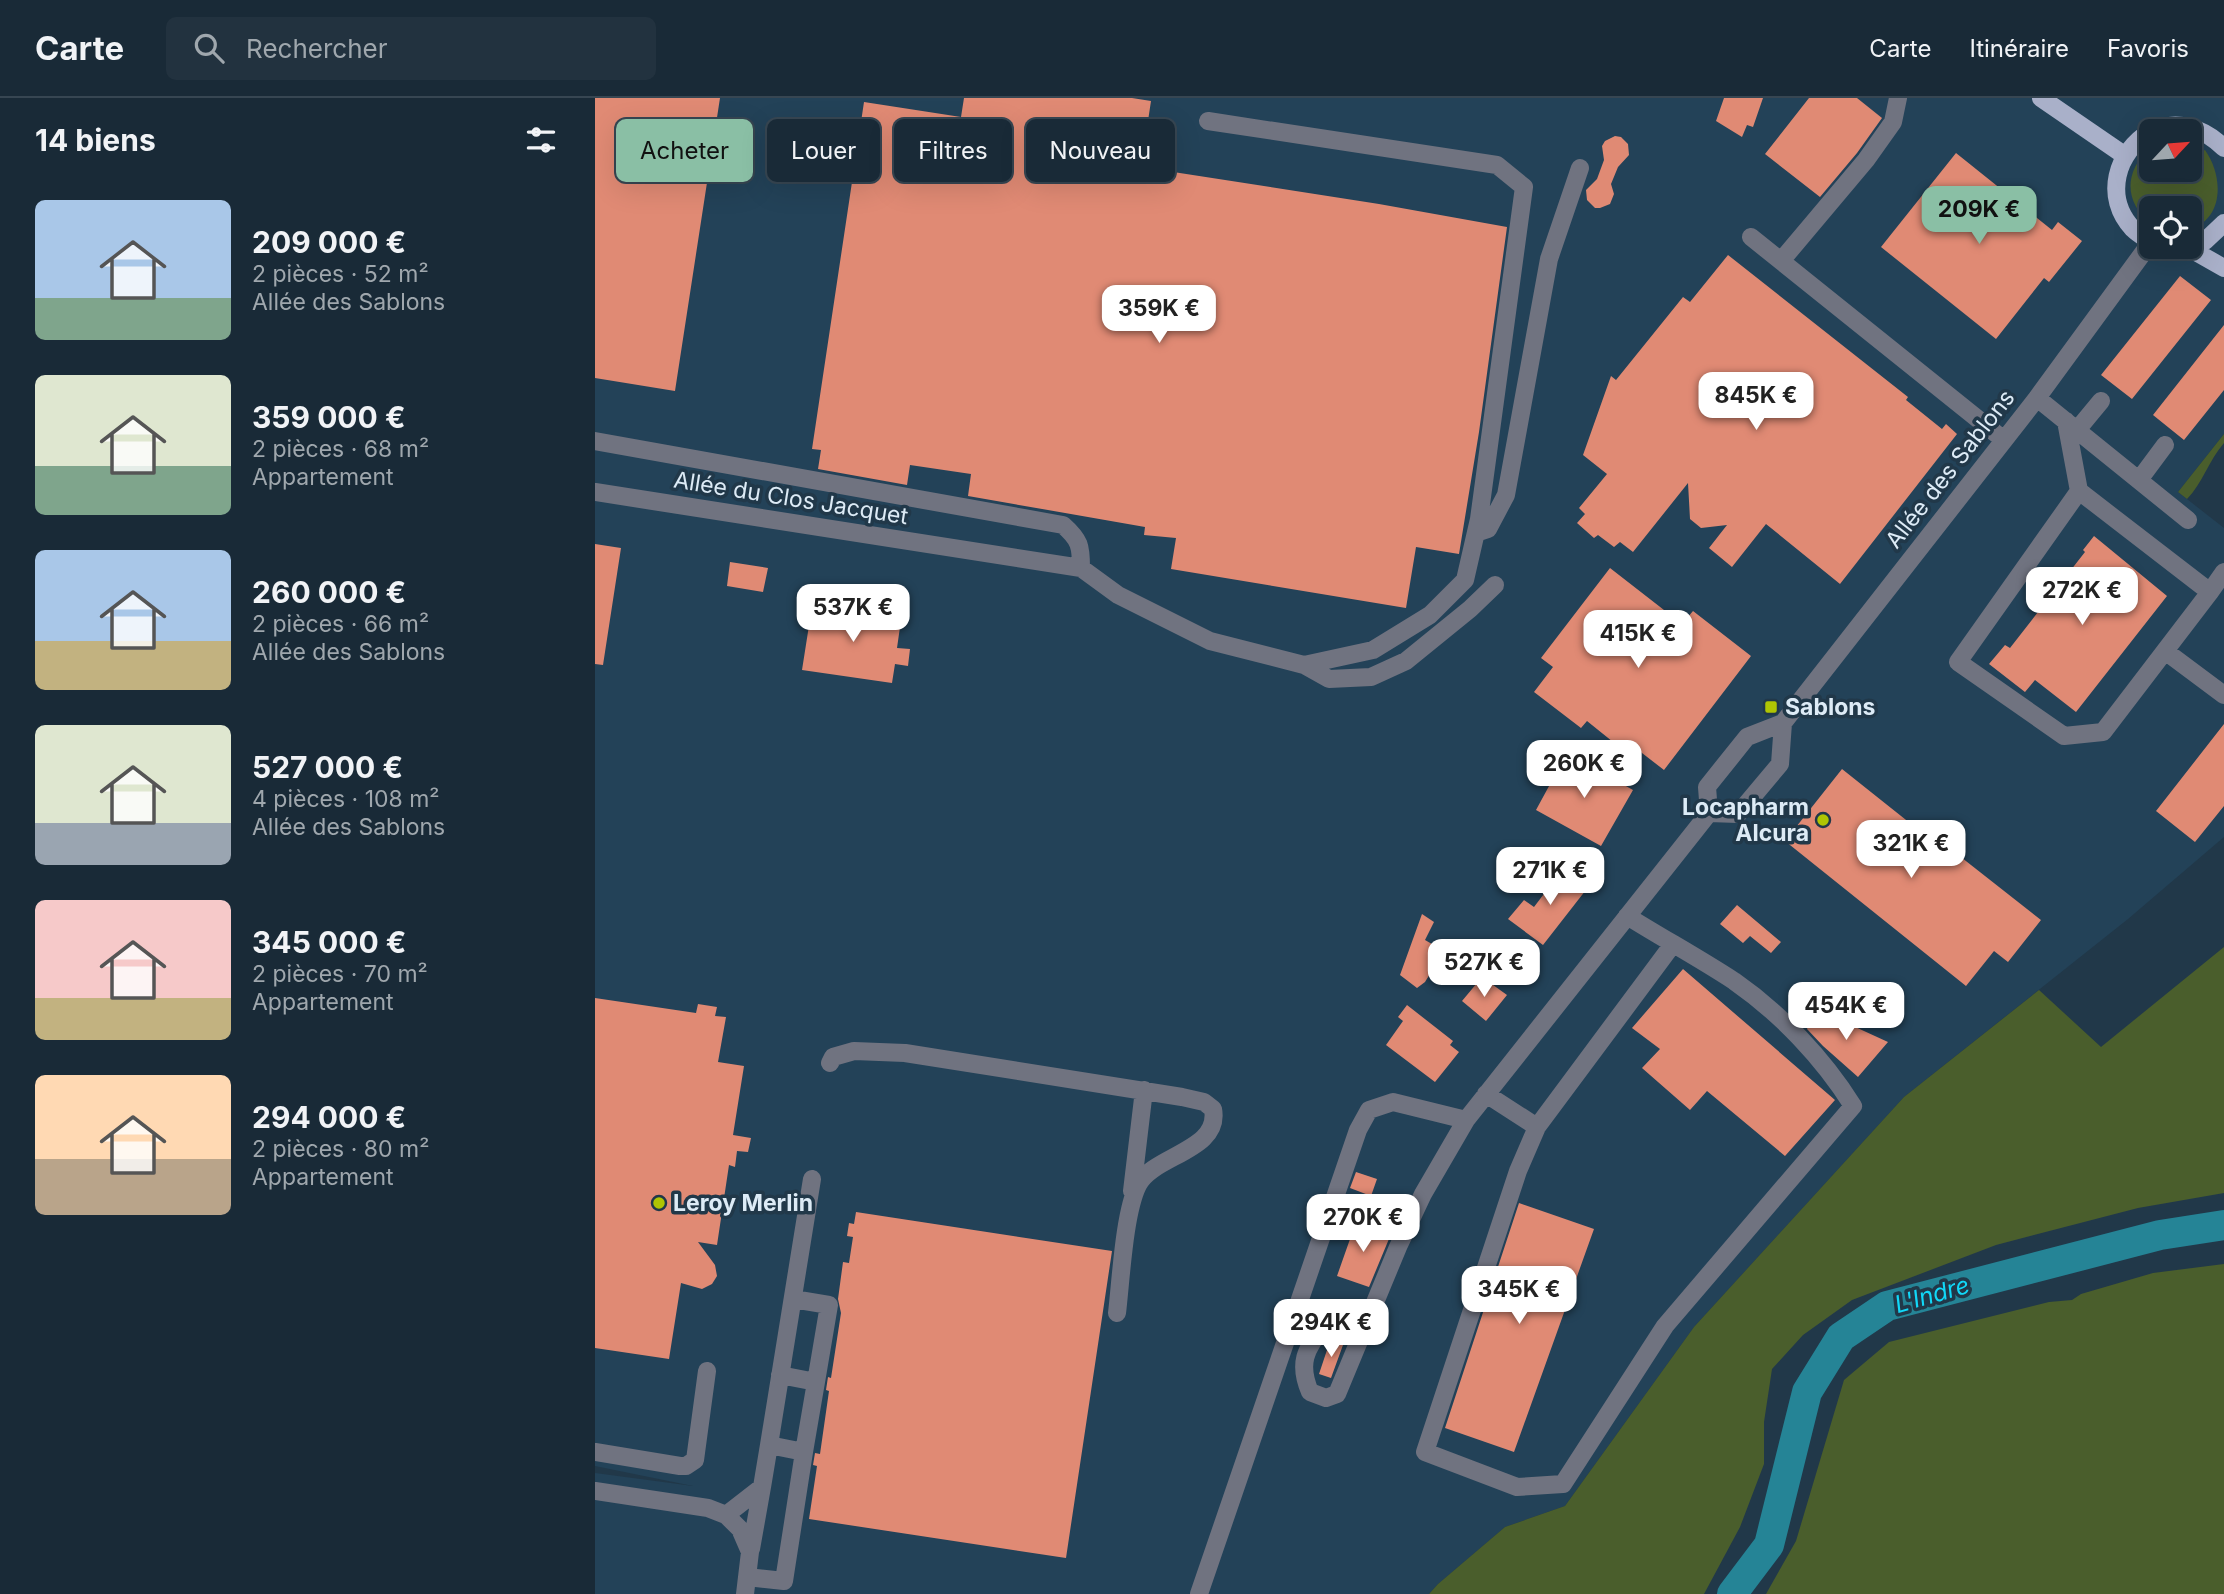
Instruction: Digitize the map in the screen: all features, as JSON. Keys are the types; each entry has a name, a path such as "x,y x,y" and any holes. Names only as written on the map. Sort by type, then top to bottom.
{"main road":[{"path":"2042,98 2124,155"},
{"path":"2202,131 2212,136 2224,148"},
{"path":"2139,138 2124,155 2116,184 2122,214 2139,234"},
{"path":"2202,242 2224,223"},
{"path":"2202,255 2224,268"}],"street":[{"path":"1781,261 1866,160 1893,122 1899,98"},
{"path":"1208,121 1497,165 1524,187 1476,533 1465,580 1430,615 1373,650 1304,666"},
{"path":"1476,533 1488,529 1506,495 1549,259 1580,168"},
{"path":"1751,237 2004,440"},
{"name":"Allée des Sablons","path":"1783,723 2037,398 2139,258"},
{"path":"2037,398 2188,520"},
{"path":"2071,426 2101,401"},
{"path":"2071,426 2079,491 1958,662 2064,736 2103,732 2224,572"},
{"path":"595,441 1063,525 1074,536 1081,549 1081,568 1118,595 1210,641 1304,666 1329,680 1371,677 1406,661 1495,584"},
{"path":"2139,480 2165,445"},
{"path":"2079,491 2210,592"},
{"name":"Allée du Clos Jacquet","path":"595,492 1081,568"},
{"path":"2165,651 2224,695"},
{"path":"1370,1318 1355,1324 1324,1326 1310,1343 1302,1374 1310,1392 1326,1398 1337,1394 1370,1318 1398,1247 1423,1194 1465,1120 1709,813 1707,788 1747,737 1783,723 1780,764 1772,774 1738,814 1709,813"},
{"path":"1627,916 1673,944 1735,982 1781,1019 1835,1077 1853,1106 1665,1326 1563,1484 1517,1487 1425,1452 1518,1171 1537,1127 1673,944"},
{"path":"831,1063 833,1057 854,1051 905,1053 1144,1090 1204,1102 1213,1109 1215,1119 1209,1132 1192,1147 1153,1169 1139,1183 1131,1206"},
{"path":"1117,1313 1144,1090"},
{"path":"1486,1094 1537,1127"},
{"path":"1199,1594 1358,1130 1369,1110 1393,1102 1465,1120"},
{"path":"793,1299 829,1305 785,1581 746,1585 812,1179"},
{"path":"595,1452 680,1466 691,1464 695,1460 707,1371"},
{"path":"780,1375 816,1381"},
{"path":"769,1446 804,1452"},
{"path":"726,1515 762,1487"},
{"path":"595,1491 708,1508 726,1515 746,1538 750,1552"}],"shaded area":[{"path":"595,98 2224,98 2224,434 2178,492 2224,528 2224,837 2128,919 1904,1097 1694,1327 1565,1506 1505,1527 1429,1594 595,1594 595,1473 693,1486 595,1466"}],"green space":[{"path":"2205,150 2218,184 2214,207 2209,217 2202,224 2202,196 2139,196 2139,211 2130,187 2139,161 2139,182 2202,182 2202,151"},
{"path":"2224,434 2224,443 2187,499 2178,492"},
{"path":"2224,947 2224,1193 2138,1208 1996,1245 1852,1300 1803,1335 1772,1369 1764,1422 1764,1464 1740,1527 1704,1594 1429,1594 1505,1527 1565,1506 1694,1327 1904,1097 2039,990 2101,1047"},
{"path":"2224,1264 2224,1594 1766,1594 1796,1541 1844,1380 1889,1342 2049,1302 2072,1300 2081,1294 2153,1273"}],"building":[{"path":"595,98 720,98 717,119 616,119 616,182 707,182 675,391 595,378"},
{"path":"964,98 1132,98 1151,101 1148,119 1026,119 1026,182 1175,182 1175,172 1507,227 1459,554 1416,547 1406,608 1171,569 1176,538 1144,535 1145,527 968,496 971,474 910,465 907,485 818,469 821,450 812,449 852,182 880,182 880,119 861,119 864,102 961,117"},
{"path":"1724,98 1763,98 1753,127 1747,125 1742,137 1716,121"},
{"path":"1809,98 1857,98 1882,118 1820,197 1765,154"},
{"path":"1615,136 1621,137 1628,144 1629,155 1618,167 1611,184 1614,194 1610,204 1595,208 1587,200 1586,190 1597,179 1604,160 1602,146 1605,141"},
{"path":"1956,153 2052,230 2058,222 2082,241 2049,282 2044,278 1996,339 1881,247"},
{"path":"1728,255 1908,397 1906,400 1942,429 1946,424 1957,434 1840,584 1766,524 1732,567 1709,548 1727,525 1701,528 1690,519 1688,483 1633,552 1620,542 1614,547 1598,535 1594,538 1577,523 1585,514 1579,508 1607,474 1583,455 1611,376 1616,380 1683,297 1690,302"},
{"path":"2180,276 2211,300 2132,399 2101,375"},
{"path":"2224,325 2224,390 2184,440 2153,415"},
{"path":"2094,536 2167,596 2076,712 2035,680 2025,692 1989,664 2005,645 2010,648 2085,552 2083,550"},
{"path":"595,544 621,548 603,665 595,664"},
{"path":"730,562 768,568 763,592 727,586"},
{"path":"1610,568 1682,624 1693,611 1751,656 1664,770 1629,743 1623,750 1587,721 1581,728 1534,692 1553,667 1541,658"},
{"path":"813,600 844,605 843,611 901,620 897,648 910,649 908,666 895,664 892,683 802,670"},
{"path":"2224,724 2224,806 2195,842 2156,811"},
{"path":"1567,753 1633,790 1601,846 1536,810"},
{"path":"1842,769 1940,847 1943,843 2041,920 2008,962 1994,951 1966,986 1785,841"},
{"path":"1565,866 1589,886 1543,945 1508,919 1524,900 1534,907"},
{"path":"1737,905 1781,942 1771,953 1750,936 1743,943 1720,924"},
{"path":"1422,914 1434,922 1425,940 1444,951 1425,982 1417,988 1400,975"},
{"path":"1683,969 1835,1100 1785,1156 1707,1091 1690,1110 1642,1068 1660,1049 1632,1028"},
{"path":"1482,977 1507,995 1486,1021 1462,1001"},
{"name":"Leroy Merlin","path":"595,998 696,1013 698,1004 717,1007 715,1016 726,1017 718,1062 744,1066 733,1135 751,1138 748,1152 737,1151 735,1167 729,1165 717,1245 698,1242 715,1265 717,1276 712,1284 702,1289 681,1283 669,1359 595,1348"},
{"path":"1407,1005 1453,1041 1450,1045 1459,1052 1435,1082 1386,1045 1403,1021 1398,1017"},
{"path":"1816,1009 1888,1042 1858,1077 1807,1029"},
{"path":"1356,1172 1377,1179 1371,1196 1350,1188"},
{"path":"1519,1203 1594,1229 1514,1452 1445,1428"},
{"path":"856,1212 1112,1251 1066,1558 809,1519 817,1466 813,1465 815,1453 820,1454 829,1391 826,1390 828,1377 831,1378 841,1313 838,1299 843,1262 849,1263 853,1237 847,1236 849,1223 854,1224"},
{"path":"1356,1222 1391,1234 1369,1287 1337,1276"},
{"path":"1330,1341 1343,1345 1331,1378 1319,1374"}],"waterway":[{"name":"L'Indre","path":"1732,1594 1769,1545 1807,1392 1841,1337 1887,1306 2160,1235 2224,1225"}],"place":[{"name":"Sablons","path":"1771,707"},
{"name":"Locapharm Alcura","path":"1823,820"},
{"name":"Leroy Merlin","path":"659,1203"}]}
